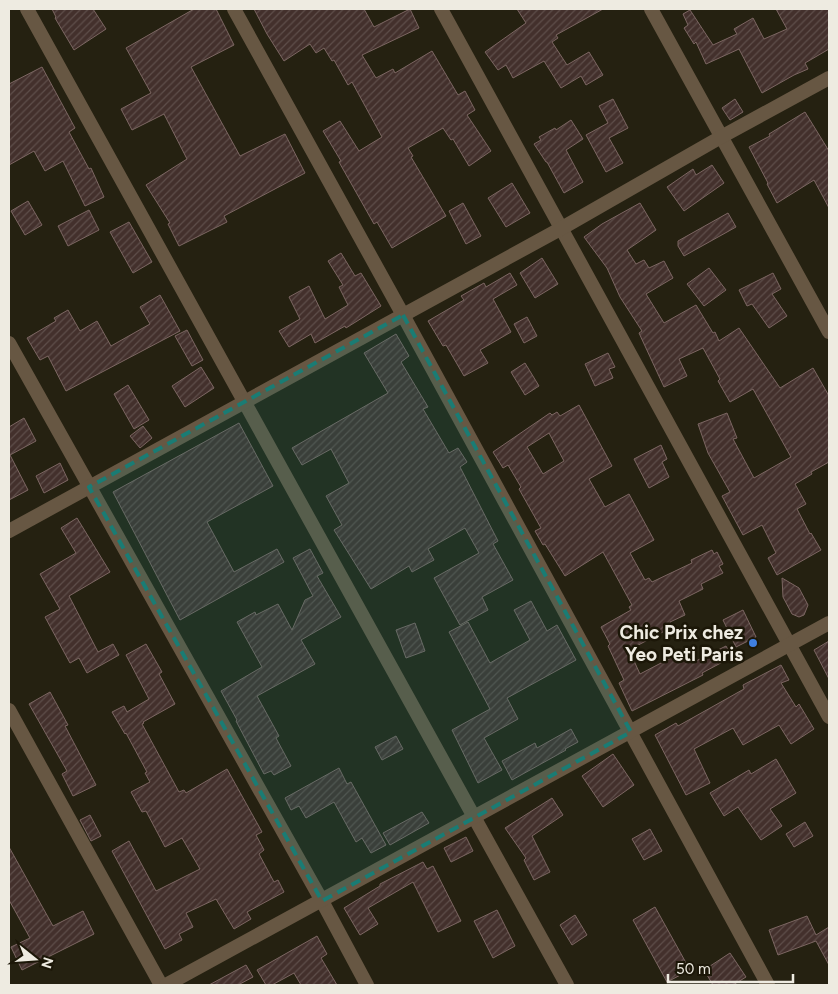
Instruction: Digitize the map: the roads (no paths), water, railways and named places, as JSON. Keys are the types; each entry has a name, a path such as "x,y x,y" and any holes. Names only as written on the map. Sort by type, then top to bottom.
{"street":[{"path":"27,9 567,985"},
{"path":"234,9 403,314 768,985"},
{"path":"441,9 829,717"},
{"path":"651,9 829,332"},
{"path":"9,531 562,228 829,78"},
{"path":"9,343 322,901 367,985"},
{"path":"166,985 829,623"},
{"path":"9,710 161,985"}],"place":[{"name":"Chic Prix chez Yeo Peti Paris","path":"753,643"}]}
